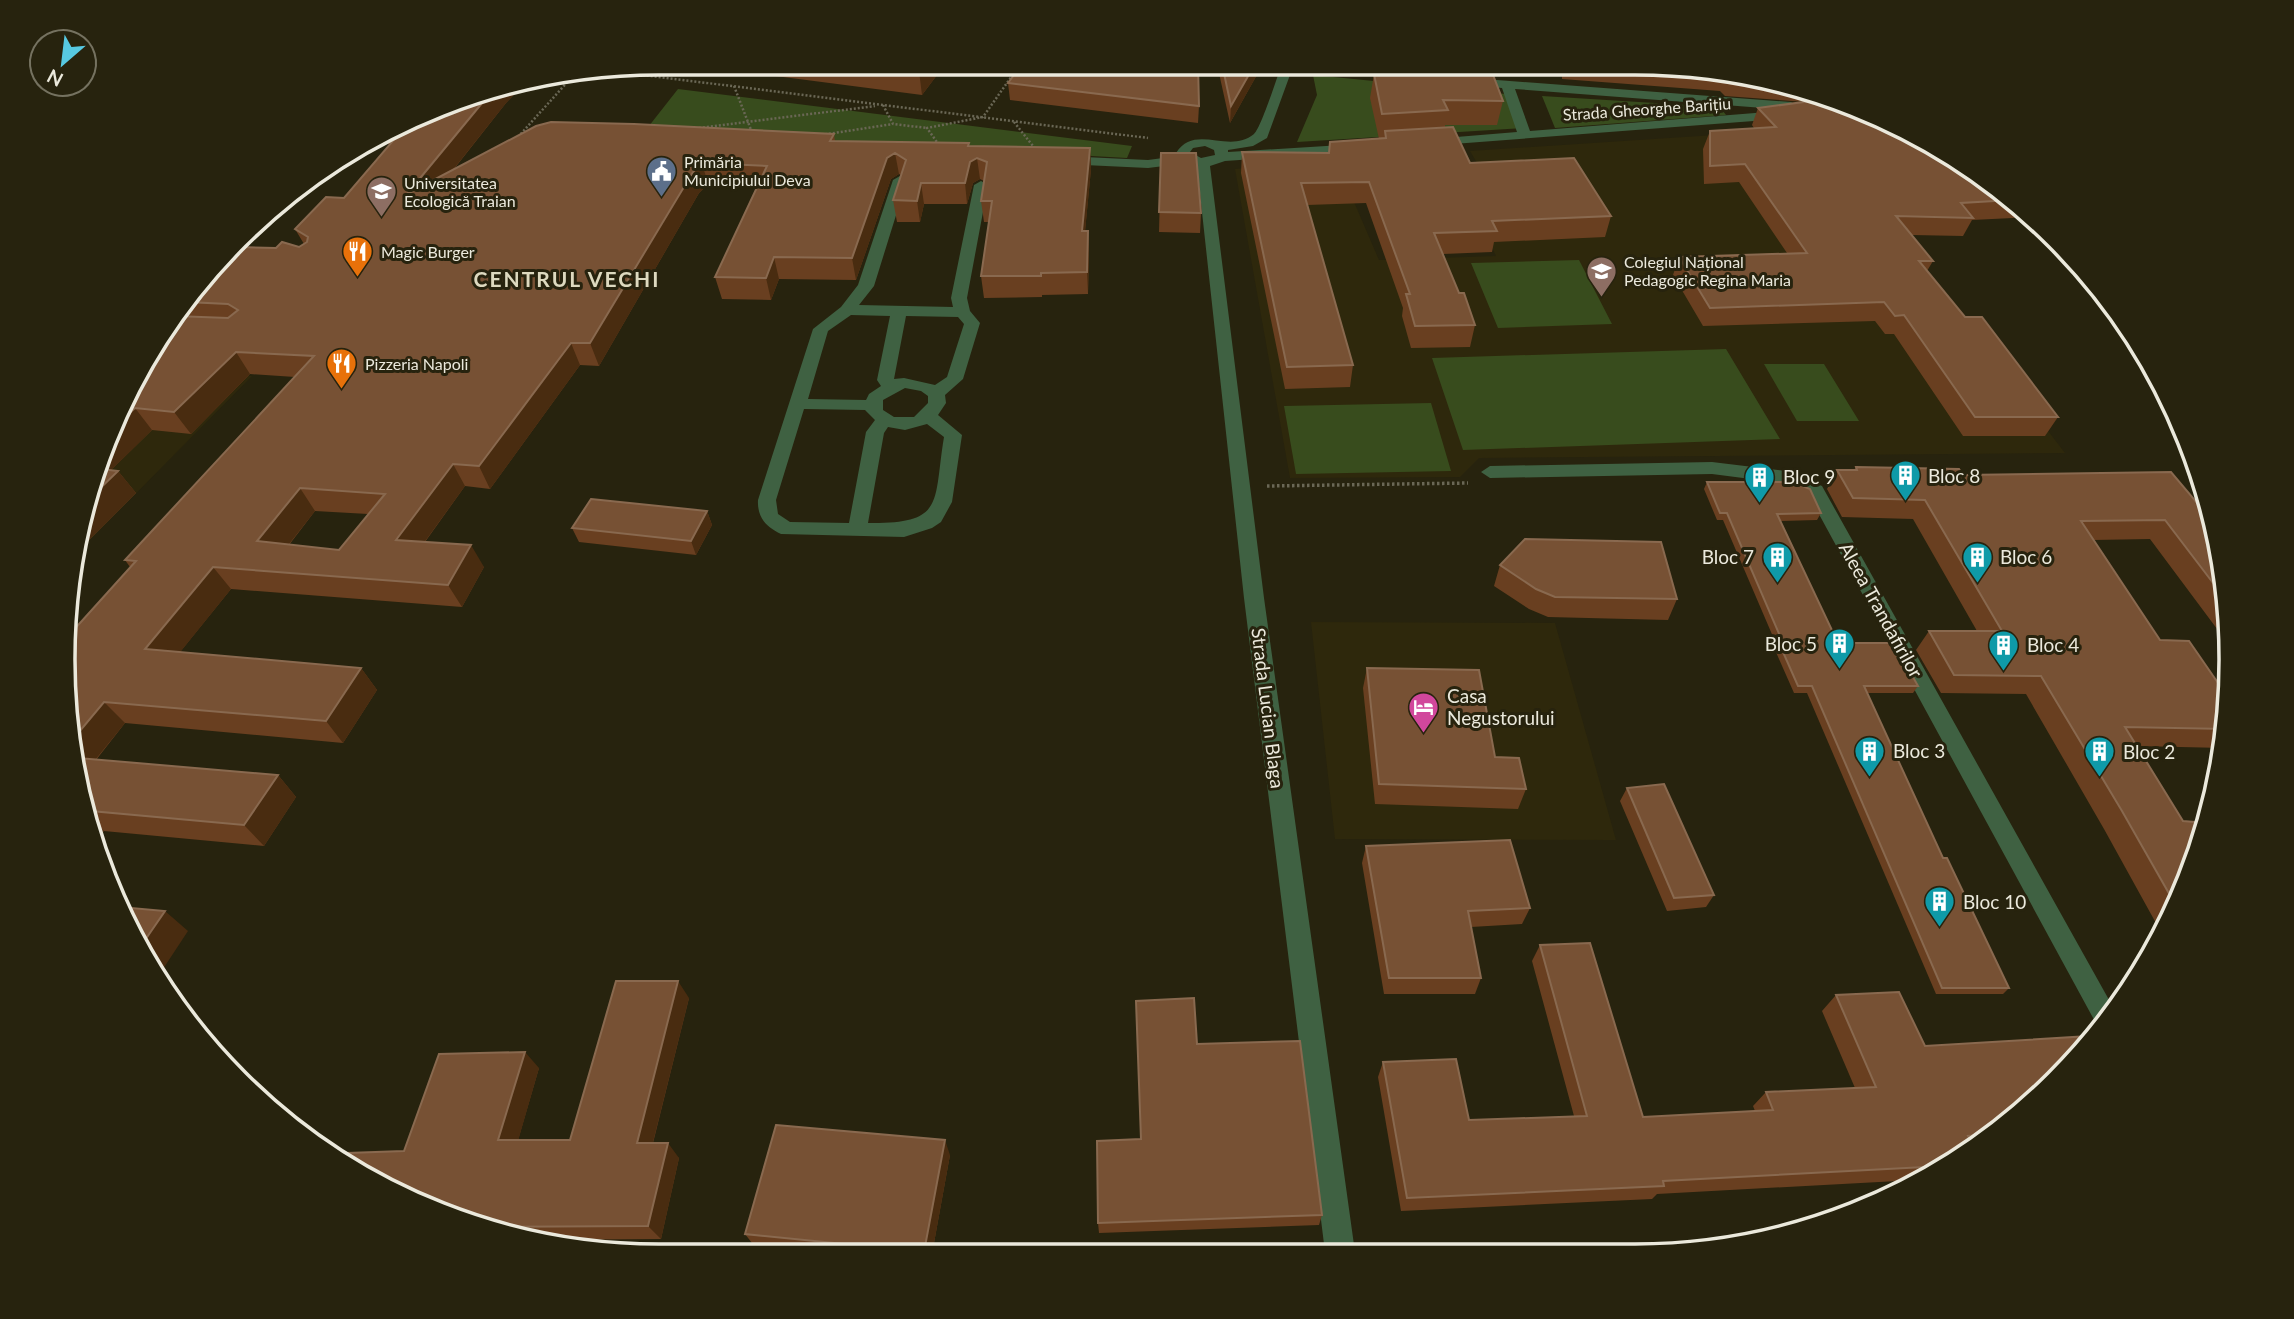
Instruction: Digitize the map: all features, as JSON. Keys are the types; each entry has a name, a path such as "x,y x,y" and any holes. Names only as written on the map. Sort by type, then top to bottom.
{"street":[{"path":"1029,158 1148,164 1248,143 1262,135 1284,75"},
{"path":"1405,75 1430,78"},
{"name":"Strada Gheorghe Barițiu","path":"1418,144 1762,118 1801,109 1456,81"},
{"path":"1508,87 1525,136"},
{"path":"1205,154 1378,146"},
{"name":"Strada Lucian Blaga","path":"1205,154 1257,625 1339,1244"},
{"path":"900,180 866,286 847,310 821,329 767,500 768,516 775,524 788,529 857,530 915,527 934,517 939,510 953,435 929,417"},
{"path":"936,393 955,379 972,323 962,312 960,298 981,185"},
{"path":"847,310 962,312"},
{"path":"891,387 885,380 900,311"},
{"path":"798,404 878,412 909,424 929,417 937,409 939,401 936,393 917,383 891,387 875,398 878,412 857,530"},
{"name":"Aleea Trandafirilor","path":"1490,472 1712,468 1786,477 1815,490 2101,1011"}],"path":[{"path":"811,136 893,124 927,128 983,117 1013,75"},
{"path":"649,76 1013,121 1205,154"},
{"path":"512,144 567,83"},
{"path":"734,86 757,145"},
{"path":"697,128 883,105"},
{"path":"883,105 893,124"},
{"path":"1013,121 1033,146 1029,158"},
{"path":"927,128 946,155"},
{"path":"521,133 533,134"},
{"path":"1242,487 1470,483"}],"shaded area":[{"name":"Colegiul Național Pedagogic Regina Maria","path":"1746,133 1975,336 2065,453 1479,458 1460,477 1290,478 1235,169 1336,160 1379,260 1496,256 1473,208 1488,182 1470,151"},
{"path":"152,370 252,376 87,543 106,472 120,436"},
{"path":"1311,622 1555,623 1616,840 1335,839"}],"green space":[{"path":"1313,75 1516,95 1524,128 1297,142 1317,95"},
{"path":"678,89 1132,146 1127,158 645,131"},
{"path":"1542,96 1720,107 1726,115 1555,128"},
{"path":"1579,260 1612,324 1498,328 1471,263"},
{"path":"1726,349 1780,439 1463,450 1432,358"},
{"path":"1764,364 1824,364 1859,421 1797,421"},
{"path":"1431,403 1451,471 1296,474 1284,406"}],"building":[{"path":"1014,75 1198,75 1199,106 1008,83"},
{"path":"1224,75 1249,75 1231,106"},
{"path":"1374,75 1493,75 1503,101 1443,100 1448,110 1382,114"},
{"path":"1807,102 1858,120 1927,154 1996,201 1961,203 1973,218 1896,216 1933,261 1919,261 1965,317 1982,317 2058,417 1975,417 1904,315 1895,316 1884,302 1710,308 1679,257 1807,253 1745,164 1710,166 1710,131 1776,127 1758,108"},
{"path":"482,103 407,194 536,126 551,122 834,134 830,141 1090,148 1082,231 1088,231 1087,272 1041,273 1041,276 981,276 992,201 981,201 987,162 977,158 970,162 965,183 921,183 917,201 893,200 906,160 895,153 887,158 852,258 774,257 766,278 715,277 767,166 702,163 693,172 590,343 571,343 479,466 453,464 396,540 471,545 448,585 213,567 145,649 361,668 326,721 104,702 80,731 75,660 77,627 136,561 125,560 314,356 236,352 174,412 135,408 131,412 136,401 154,367 187,316 228,318 238,310 228,304 197,302 245,247 276,248 282,242 299,247 307,242 308,237 295,229 326,197 344,198 394,140","holes":["300,488 385,494 339,550 257,541"]},
{"path":"1453,127 1470,163 1574,158 1611,216 1492,221 1497,231 1434,233 1459,293 1464,293 1475,325 1415,326 1406,294 1410,294 1369,182 1301,183 1353,365 1287,367 1242,152 1329,153 1330,142 1386,138 1385,131"},
{"path":"1161,153 1196,153 1201,213 1159,212"},
{"path":"1856,467 1959,469 1963,475 2171,472 2198,504 2214,584 2165,520 2081,521 2160,640 2189,641 2218,683 2215,729 2125,727 2183,821 2196,822 2169,894 2041,676 1954,675 1929,631 2002,631 1925,500 1853,498 1837,470 1857,470"},
{"path":"107,470 118,471 101,487"},
{"path":"1707,482 1793,482 1810,489 1821,513 1777,514 1838,643 1894,643 1918,686 1864,686 1943,858 1947,858 2009,988 1942,988 1812,686 1798,686 1779,643 1783,643 1727,513 1720,513"},
{"path":"591,499 707,511 691,541 572,528"},
{"path":"1525,539 1661,542 1677,599 1555,597 1536,589 1500,565"},
{"name":"Casa Negustorului","path":"1367,668 1479,670 1495,757 1519,758 1526,789 1379,784"},
{"path":"84,758 278,775 244,825 95,811"},
{"path":"1664,784 1714,895 1674,898 1627,788"},
{"path":"1510,840 1530,908 1468,911 1481,978 1389,978 1366,846"},
{"path":"131,908 165,911 147,938"},
{"path":"1590,943 1643,1117 1773,1110 1766,1092 1876,1087 1836,995 1899,992 1925,1046 2081,1037 2020,1099 1959,1145 1923,1167 1663,1181 1664,1186 1407,1198 1383,1062 1456,1059 1469,1120 1587,1116 1540,945"},
{"path":"616,981 678,981 637,1143 668,1143 648,1226 520,1227 508,1224 436,1199 348,1153 404,1151 439,1054 525,1052 498,1140 570,1140"},
{"path":"1194,998 1197,1044 1300,1041 1322,1215 1098,1223 1097,1141 1141,1139 1136,1001"},
{"path":"776,1125 945,1140 926,1244 844,1244 745,1234"}],"place":[{"name":"Primăria Municipiului Deva","path":"661,198"},
{"name":"Universitatea Ecologică Traian","path":"381,219"},
{"name":"Magic Burger","path":"358,279"},
{"name":"Colegiul Național Pedagogic Regina Maria","path":"1601,298"},
{"name":"Pizzeria Napoli","path":"342,391"},
{"name":"Bloc 8","path":"1905,503"},
{"name":"Bloc 9","path":"1760,504"},
{"name":"Bloc 7","path":"1777,584"},
{"name":"Bloc 6","path":"1977,584"},
{"name":"Bloc 5","path":"1840,671"},
{"name":"Bloc 4","path":"2004,672"},
{"name":"Casa Negustorului","path":"1424,734"},
{"name":"Bloc 3","path":"1870,778"},
{"name":"Bloc 2","path":"2100,779"},
{"name":"Bloc 10","path":"1940,929"}],"district":[{"name":"CENTRUL VECHI","path":"567,280"}]}
